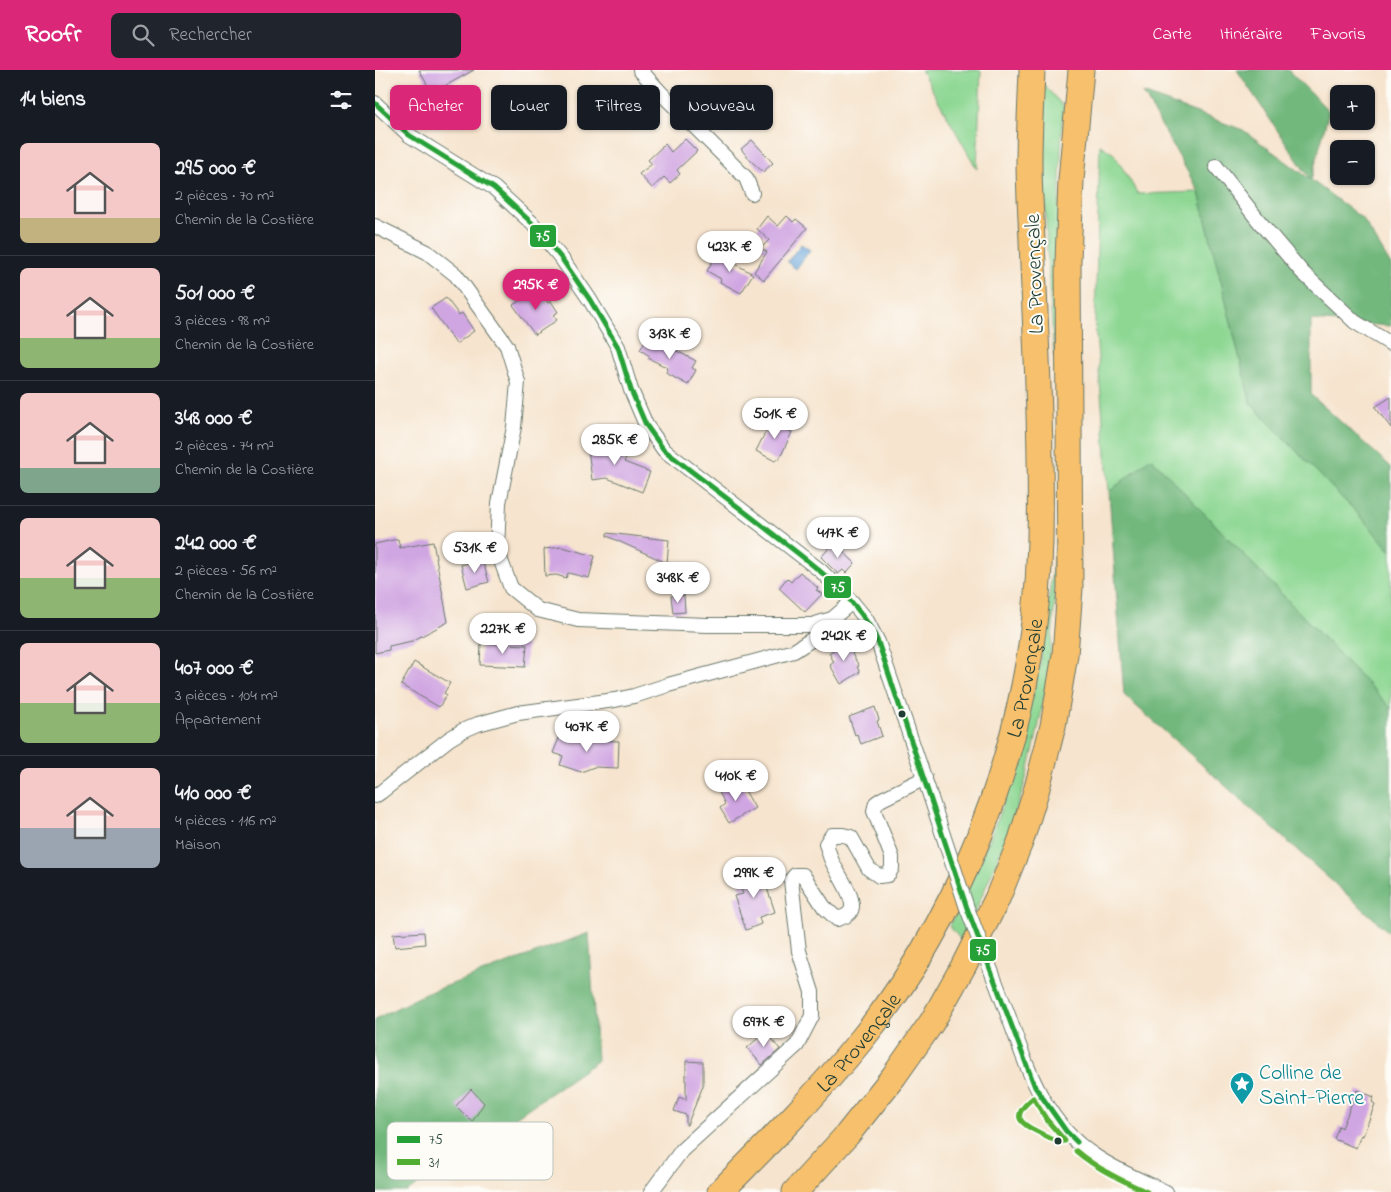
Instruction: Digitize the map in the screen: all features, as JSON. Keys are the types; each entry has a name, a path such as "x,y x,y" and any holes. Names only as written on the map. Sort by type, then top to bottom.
{"highway":[{"name":"La Provençale","path":"795,1192 847,1135 894,1076 933,1022 997,899 1021,840 1053,726 1065,655 1070,588 1068,261 1071,180 1081,70"},
{"name":"La Provençale","path":"721,1192 822,1086 863,1038 911,970 947,908 973,851 1015,727 1030,654 1037,598 1040,541 1039,425 1029,161 1031,74"}],"street":[{"path":"640,70 746,178 752,193"},
{"path":"375,103 409,135 494,188 532,223 562,259 590,300 618,347 631,390 646,425 664,450 821,571 866,619 878,642 967,908 1035,1087 1066,1131 1089,1152 1102,1161 1166,1192"},
{"path":"1216,166 1302,272 1355,322 1391,344"},
{"path":"375,226 427,252 456,275 507,346 518,382 514,427 499,503 497,550 511,588 537,610 578,620 726,625 812,625 832,619"},
{"path":"375,796 449,739 478,724 518,713 634,696 795,651 814,638 851,602"},
{"path":"651,1192 682,1150 797,1045 812,1016 812,992 799,951 791,880 795,875 803,875 824,907 837,918 845,917 852,908 851,897 831,860 826,844 832,835 851,837 869,869 879,876 889,875 893,868 892,857 874,811 876,803 882,799 927,784"}],"green space":[{"path":"921,70 981,70 977,169"},
{"path":"1237,70 1288,70 1329,111 1311,180 1363,219 1391,265 1391,326 1311,320 1311,395 1391,467 1391,551 1357,513 1251,404 1199,192 1143,93 1243,130 1310,179"},
{"path":"1043,84 1064,107 1054,357 1047,248"},
{"path":"1100,145 1114,154 1138,194 1199,192 1251,404 1357,513 1391,551 1391,708 1151,458 1109,492 1095,322"},
{"path":"1151,458 1391,708 1391,934 1124,695 1109,492"},
{"path":"1055,550 1052,637 1046,687 1031,761 1008,833 962,941 949,926 990,838 1013,777 1040,664"},
{"path":"589,933 597,1061 509,1122 387,1122 387,1180 424,1180 407,1192 375,1192 375,1019 425,994"}],"water":[{"path":"801,244 810,250 796,269 787,262"}],"building":[{"path":"419,70 474,70 447,85 427,85"},
{"path":"685,139 697,151 677,170 680,174 670,183 664,177 652,188 639,174 652,164 648,160 665,144 671,152"},
{"path":"752,140 773,163 763,172 741,149"},
{"path":"767,216 778,226 787,216 793,222 796,219 807,228 764,280 754,272 767,252 761,248 769,240 757,229"},
{"path":"718,251 733,260 732,262 753,274 741,293 720,282 721,279 707,271"},
{"path":"536,286 548,303 551,301 558,312 553,315 557,320 535,335 513,305 526,297 524,294"},
{"path":"446,298 459,315 462,313 474,331 456,344 431,308"},
{"path":"648,336 696,361 692,368 696,370 688,385 666,373 668,368 648,358 650,356 640,350"},
{"path":"1391,397 1391,428 1375,407"},
{"path":"773,417 790,424 787,430 792,432 779,460 777,458 775,461 756,451"},
{"path":"603,439 604,444 628,454 624,462 650,472 642,492 607,478 592,480 587,441"},
{"path":"607,533 669,540 667,563 607,536"},
{"path":"398,539 400,548 433,542 448,622 412,641 389,646 389,650 375,653 375,544"},
{"path":"834,543 855,563 846,573 843,570 838,574 821,557"},
{"path":"562,547 595,556 589,578 568,573 566,578 556,575 545,576 544,549"},
{"path":"482,559 489,582 467,588 461,565"},
{"path":"800,572 822,594 805,612 779,588 787,578 791,582"},
{"path":"684,595 685,612 673,613 671,596"},
{"path":"845,638 854,652 852,654 859,666 857,667 860,672 841,684 830,665 834,662 829,653 835,649 833,646"},
{"path":"481,643 527,645 525,667 480,665"},
{"path":"414,662 450,683 444,693 447,695 439,707 401,685"},
{"path":"875,707 882,736 861,744 857,734 855,735 849,717"},
{"path":"562,731 589,740 619,741 618,768 594,767 581,772 560,765 563,756 553,753"},
{"path":"739,780 755,808 729,823 720,808 725,804 719,792"},
{"path":"761,870 775,912 759,917 761,924 746,930 734,896 743,894 737,878"},
{"path":"424,932 425,944 395,947 393,934"},
{"path":"765,1032 780,1049 762,1065 747,1048"},
{"path":"686,1061 703,1062 703,1086 687,1125 686,1115 674,1111 679,1097 686,1100"},
{"path":"471,1089 484,1103 472,1122 456,1106"},
{"path":"1357,1090 1374,1097 1372,1102 1375,1104 1363,1136 1361,1135 1356,1148 1334,1139 1339,1126 1342,1128"}],"transit line":[{"name":"75","path":"375,103 409,135 494,188 532,223 562,259 590,300 618,347 631,390 646,425 664,450 828,578 843,592 868,624 878,642 967,908 1035,1087 1066,1131 1077,1142"},
{"name":"31","path":"1033,1098 1047,1120 1065,1141 1051,1139 1025,1125 1022,1121 1020,1118 1022,1109 1033,1098"},
{"name":"31","path":"1076,1151 1101,1169 1147,1192"}],"place":[{"name":"Colline de Saint-Pierre","path":"1242,1105"}]}
